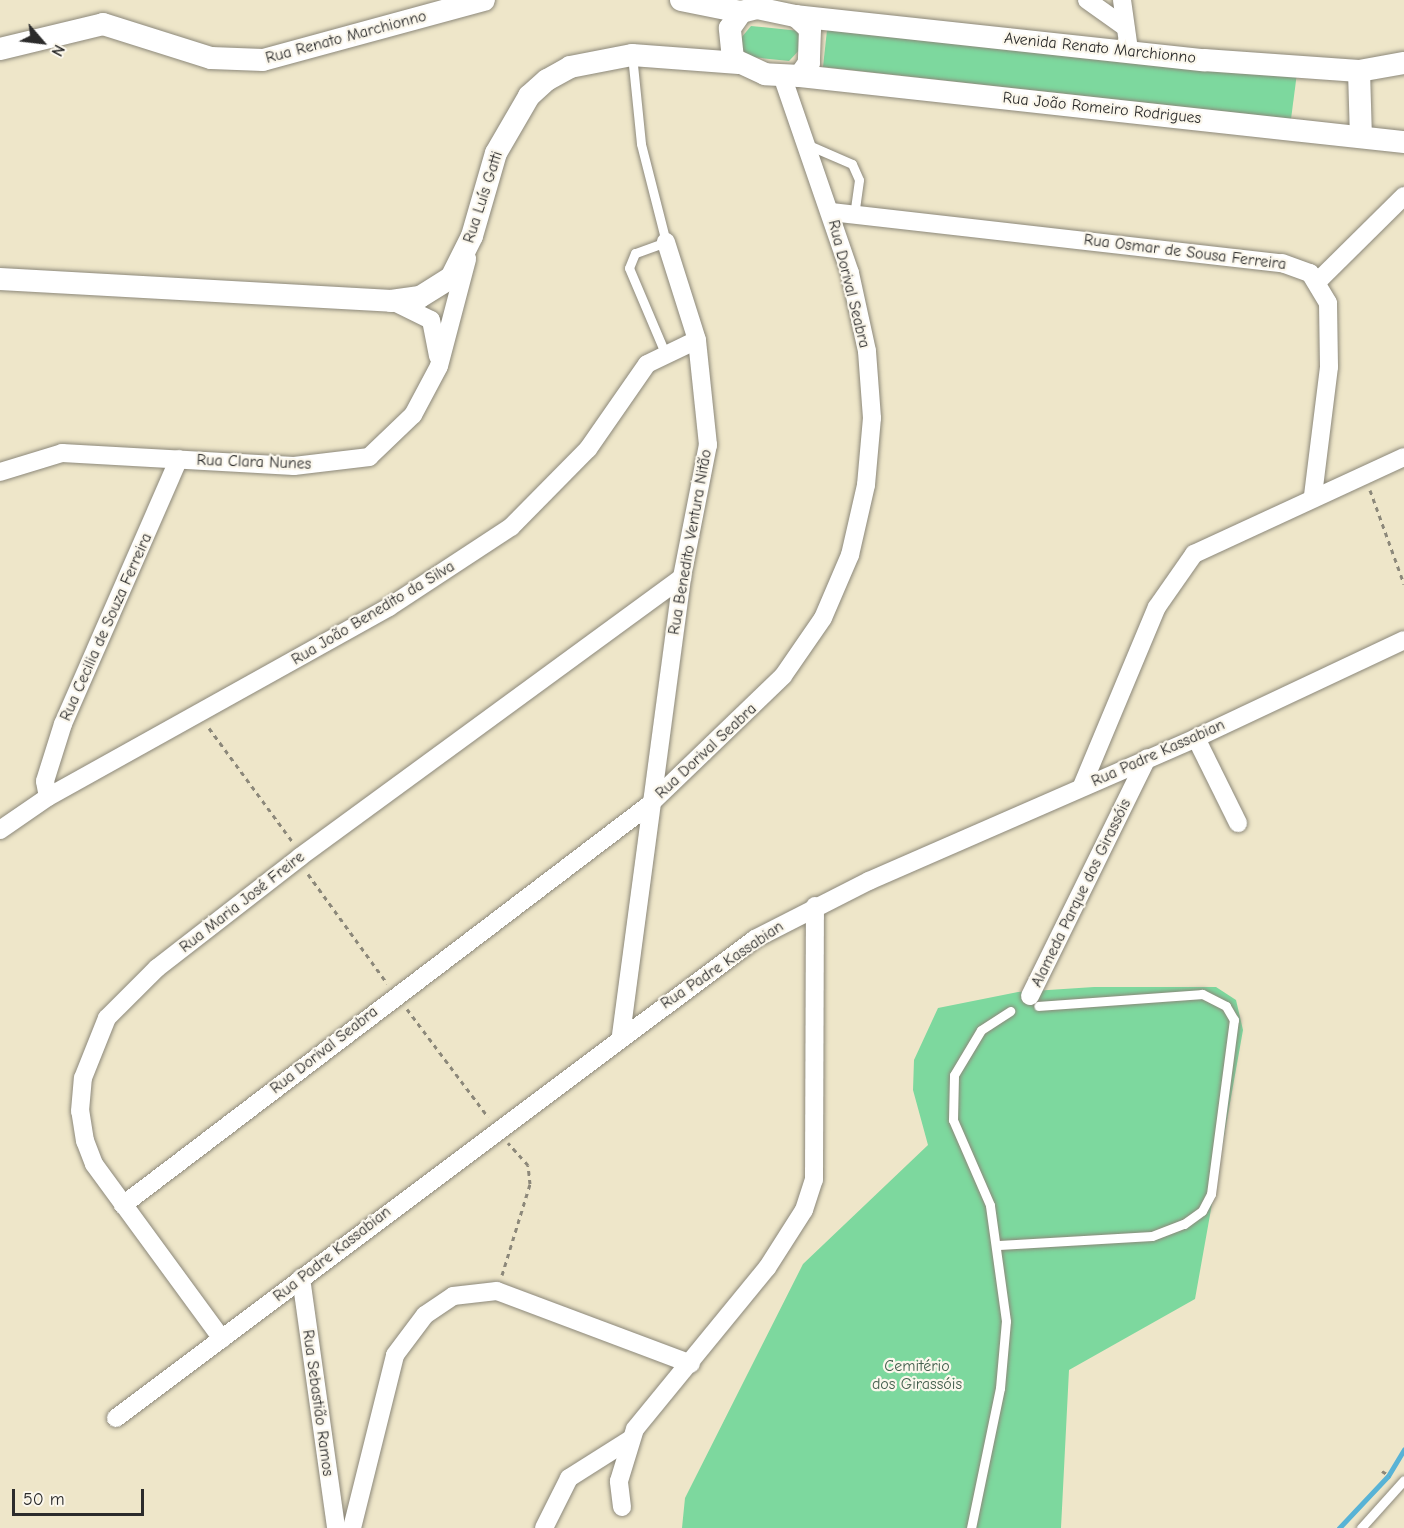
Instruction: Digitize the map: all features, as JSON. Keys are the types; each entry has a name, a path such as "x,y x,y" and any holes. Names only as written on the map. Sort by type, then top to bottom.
{"street":[{"name":"Rua Renato Marchionno","path":"0,49 103,24 211,58 262,60 484,0"},
{"path":"681,0 746,7 796,16 810,29 813,46 791,76 739,63 729,39 746,7"},
{"path":"1087,0 1125,27"},
{"path":"1122,0 1129,50"},
{"name":"Avenida Renato Marchionno","path":"796,16 1129,50 1359,70 1404,63"},
{"name":"Rua Luís Gatti","path":"0,279 391,301 442,287 472,236 496,153 529,96 570,67 632,55 739,63"},
{"path":"1359,70 1361,136"},
{"name":"Rua João Romeiro Rodrigues","path":"791,76 1404,142"},
{"name":"Rua Dorival Seabra","path":"123,1205 650,805 783,676 823,618 850,555 866,485 872,418 867,351 831,212 806,144 791,76"},
{"path":"1313,495 1329,366 1328,303 1318,281 1404,196"},
{"name":"Rua Osmar de Sousa Ferreira","path":"831,212 1282,263 1318,281"},
{"name":"Rua Clara Nunes","path":"0,472 62,453 294,466 369,457 412,415 439,366 472,236"},
{"name":"Rua Benedito Ventura Nitão","path":"621,1035 682,577 708,445 697,340 666,243"},
{"name":"Rua Luís Gatti","path":"391,301 431,320 439,366"},
{"name":"Rua João Benedito da Silva","path":"0,830 48,797 389,608 511,527 559,484 636,377 665,352 697,340"},
{"path":"1082,786 1173,579 1194,554 1313,495 1404,457"},
{"name":"Rua Cecilia de Souza Ferreira","path":"48,797 45,781 59,735 179,459"},
{"name":"Rua Maria José Freire","path":"222,1339 94,1164 80,1111 92,1045 130,992 300,857 682,577"},
{"name":"Rua Padre Kassabian","path":"116,1418 621,1035 755,939 815,906 1082,786 1196,738 1404,640"},
{"path":"1196,738 1238,823"},
{"name":"Alameda Parque dos Girassóis","path":"1034,1001 1147,758"},
{"path":"544,1528 569,1478 629,1440 791,1234 814,1180 815,906"},
{"name":"Rua Sebastião Ramos","path":"301,1278 336,1528"},
{"path":"352,1528 395,1355 425,1315 453,1296 497,1291 691,1364"},
{"path":"622,1507 619,1481 629,1440"}],"lane":[{"name":"Rua Benedito Ventura Nitão","path":"632,55 641,144 666,243"},
{"path":"806,144 852,164 859,180 854,214"},
{"path":"665,352 629,268 635,253 666,243"},
{"path":"999,1245 1152,1236 1184,1224 1202,1210 1210,1194 1234,1020 1226,1006 1202,994 1034,1001"},
{"path":"971,1528 1000,1388 1006,1321 999,1245 990,1205 954,1120 954,1075 981,1030 1010,1011"},
{"path":"1361,1528 1404,1480"}],"path":[{"path":"1364,474 1404,584"}],"green space":[{"path":"828,21 1297,73 1291,119 823,67"},
{"path":"751,26 800,31 803,46 789,61 742,56 741,38"},
{"name":"Cemitério dos Girassóis","path":"1094,987 1216,987 1236,1000 1243,1030 1195,1299 1069,1370 1061,1528 682,1528 685,1498 803,1264 928,1145 913,1090 914,1060 938,1008 1018,992"}],"waterway":[{"path":"1339,1528 1388,1476 1404,1449"}]}
